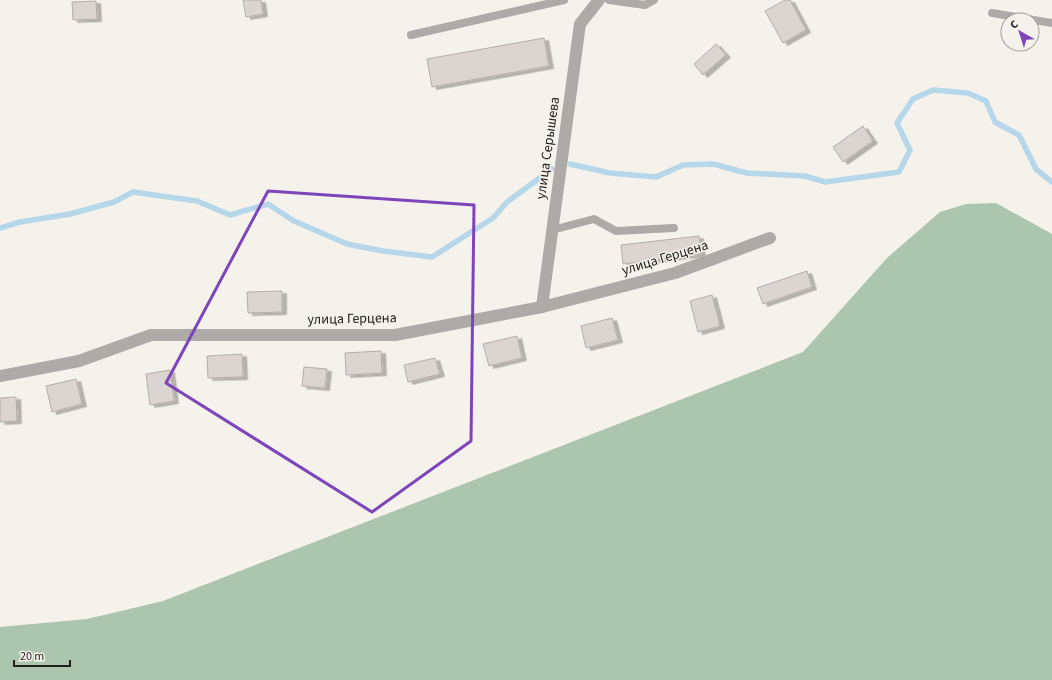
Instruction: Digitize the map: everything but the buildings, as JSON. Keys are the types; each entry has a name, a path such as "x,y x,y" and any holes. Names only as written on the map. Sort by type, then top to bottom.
{"street":[{"name":"улица Серышева","path":"542,307 580,24 599,0"},
{"name":"улица Герцена","path":"0,376 79,361 152,335 395,335 542,307 675,273 770,238"}],"lane":[{"path":"411,34 564,0"},
{"path":"609,0 645,6 654,0"},
{"path":"992,13 1052,23"},
{"path":"552,230 594,219 616,231 674,228"}],"highlighted area":[{"path":"268,191 474,205 471,441 372,512 166,383"}],"green space":[{"path":"996,203 1052,234 1052,680 0,680 0,627 87,619 163,601 803,352 887,258 940,212 966,204"}],"waterway":[{"path":"570,164 610,173 656,177 683,165 713,164 747,173 805,176 825,182 899,172 910,150 897,123 913,99 933,90 968,93 986,101 995,122 1019,135 1036,169 1052,182"},
{"path":"0,228 20,222 70,214 114,202 133,192 197,201 230,215 268,204 294,221 347,244 383,251 432,257 493,218 507,202 552,169"}]}
